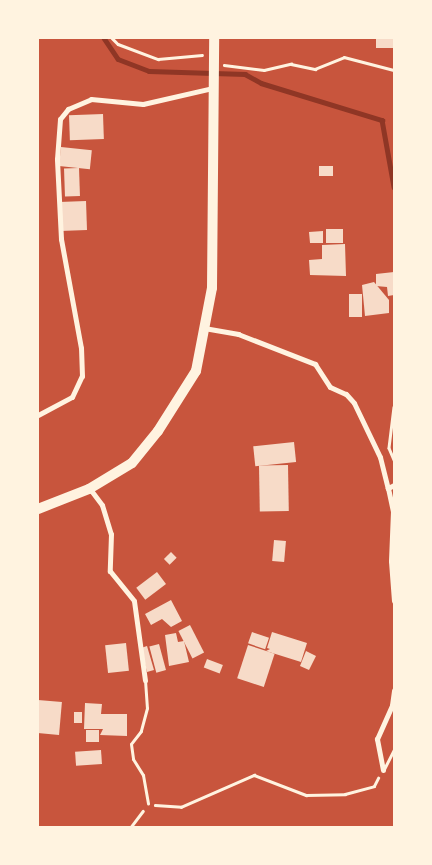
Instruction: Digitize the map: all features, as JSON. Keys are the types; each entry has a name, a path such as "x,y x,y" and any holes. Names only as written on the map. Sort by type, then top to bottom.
{"main road":[{"path":"38,509 89,489 132,463 158,431 196,371 212,288 214,38"}],"street":[{"path":"38,415 72,397 82,376 81,348 61,239 57,159 60,119 68,109 91,99 143,104 214,85"},
{"path":"204,328 238,334 315,364 330,386 346,394 354,403 380,457 388,488 392,511 390,561 394,601"},
{"path":"388,488 394,485"},
{"path":"89,489 102,505 111,534 110,572 134,601 145,680"},
{"path":"383,770 377,738 392,705 394,690"}],"lane":[{"path":"145,680 147,708 140,731 131,744 133,759 143,775 148,804"},
{"path":"383,770 394,749"}],"path":[{"path":"112,38 118,44 158,59 214,53"},
{"path":"213,65 264,70 291,64 315,69 344,57 394,70"},
{"path":"394,407 390,448 394,460"},
{"path":"130,828 148,804 181,807 254,775 306,795 345,794 374,786 383,770"}],"building":[{"path":"376,38 394,38 394,48 376,48"},
{"path":"103,114 104,139 70,140 69,115"},
{"path":"61,147 92,150 90,169 59,166"},
{"path":"319,166 333,166 333,176 319,176"},
{"path":"79,168 80,196 65,197 64,169"},
{"path":"86,201 87,230 60,231 59,202"},
{"path":"326,229 343,229 343,243 326,243"},
{"path":"323,231 323,243 310,243 309,232"},
{"path":"345,244 346,276 310,275 309,260 322,259 322,245"},
{"path":"394,272 394,295 388,296 387,287 376,286 376,274"},
{"path":"374,282 389,300 389,313 365,316 362,285"},
{"path":"349,294 362,294 362,317 349,317"},
{"path":"294,442 296,462 255,466 253,446"},
{"path":"288,465 289,511 260,511 259,466"},
{"path":"274,540 286,541 284,562 272,561"},
{"path":"171,552 177,558 170,565 164,559"},
{"path":"157,572 166,584 145,600 136,588"},
{"path":"171,600 182,621 171,627 162,619 151,625 145,614"},
{"path":"190,625 204,653 192,659 178,631"},
{"path":"252,632 269,638 265,649 248,643"},
{"path":"272,632 307,643 301,662 266,651 270,649 267,648"},
{"path":"176,633 178,642 184,641 189,662 169,666 165,635"},
{"path":"126,643 129,671 108,673 105,645"},
{"path":"159,644 166,670 156,673 149,647"},
{"path":"248,645 275,654 264,687 237,678"},
{"path":"147,646 154,670 147,672 141,648"},
{"path":"306,651 316,656 309,670 300,666"},
{"path":"207,659 223,665 220,673 204,667"},
{"path":"38,700 62,702 59,735 38,733"},
{"path":"85,703 102,704 101,714 127,714 127,736 100,735 103,729 84,729"},
{"path":"74,712 82,712 82,723 74,723"},
{"path":"86,730 99,730 99,742 86,742"},
{"path":"101,750 102,764 76,766 75,752"}],"waterway":[{"path":"104,38 118,59 149,71 245,74 261,83 382,120 394,187"}]}
